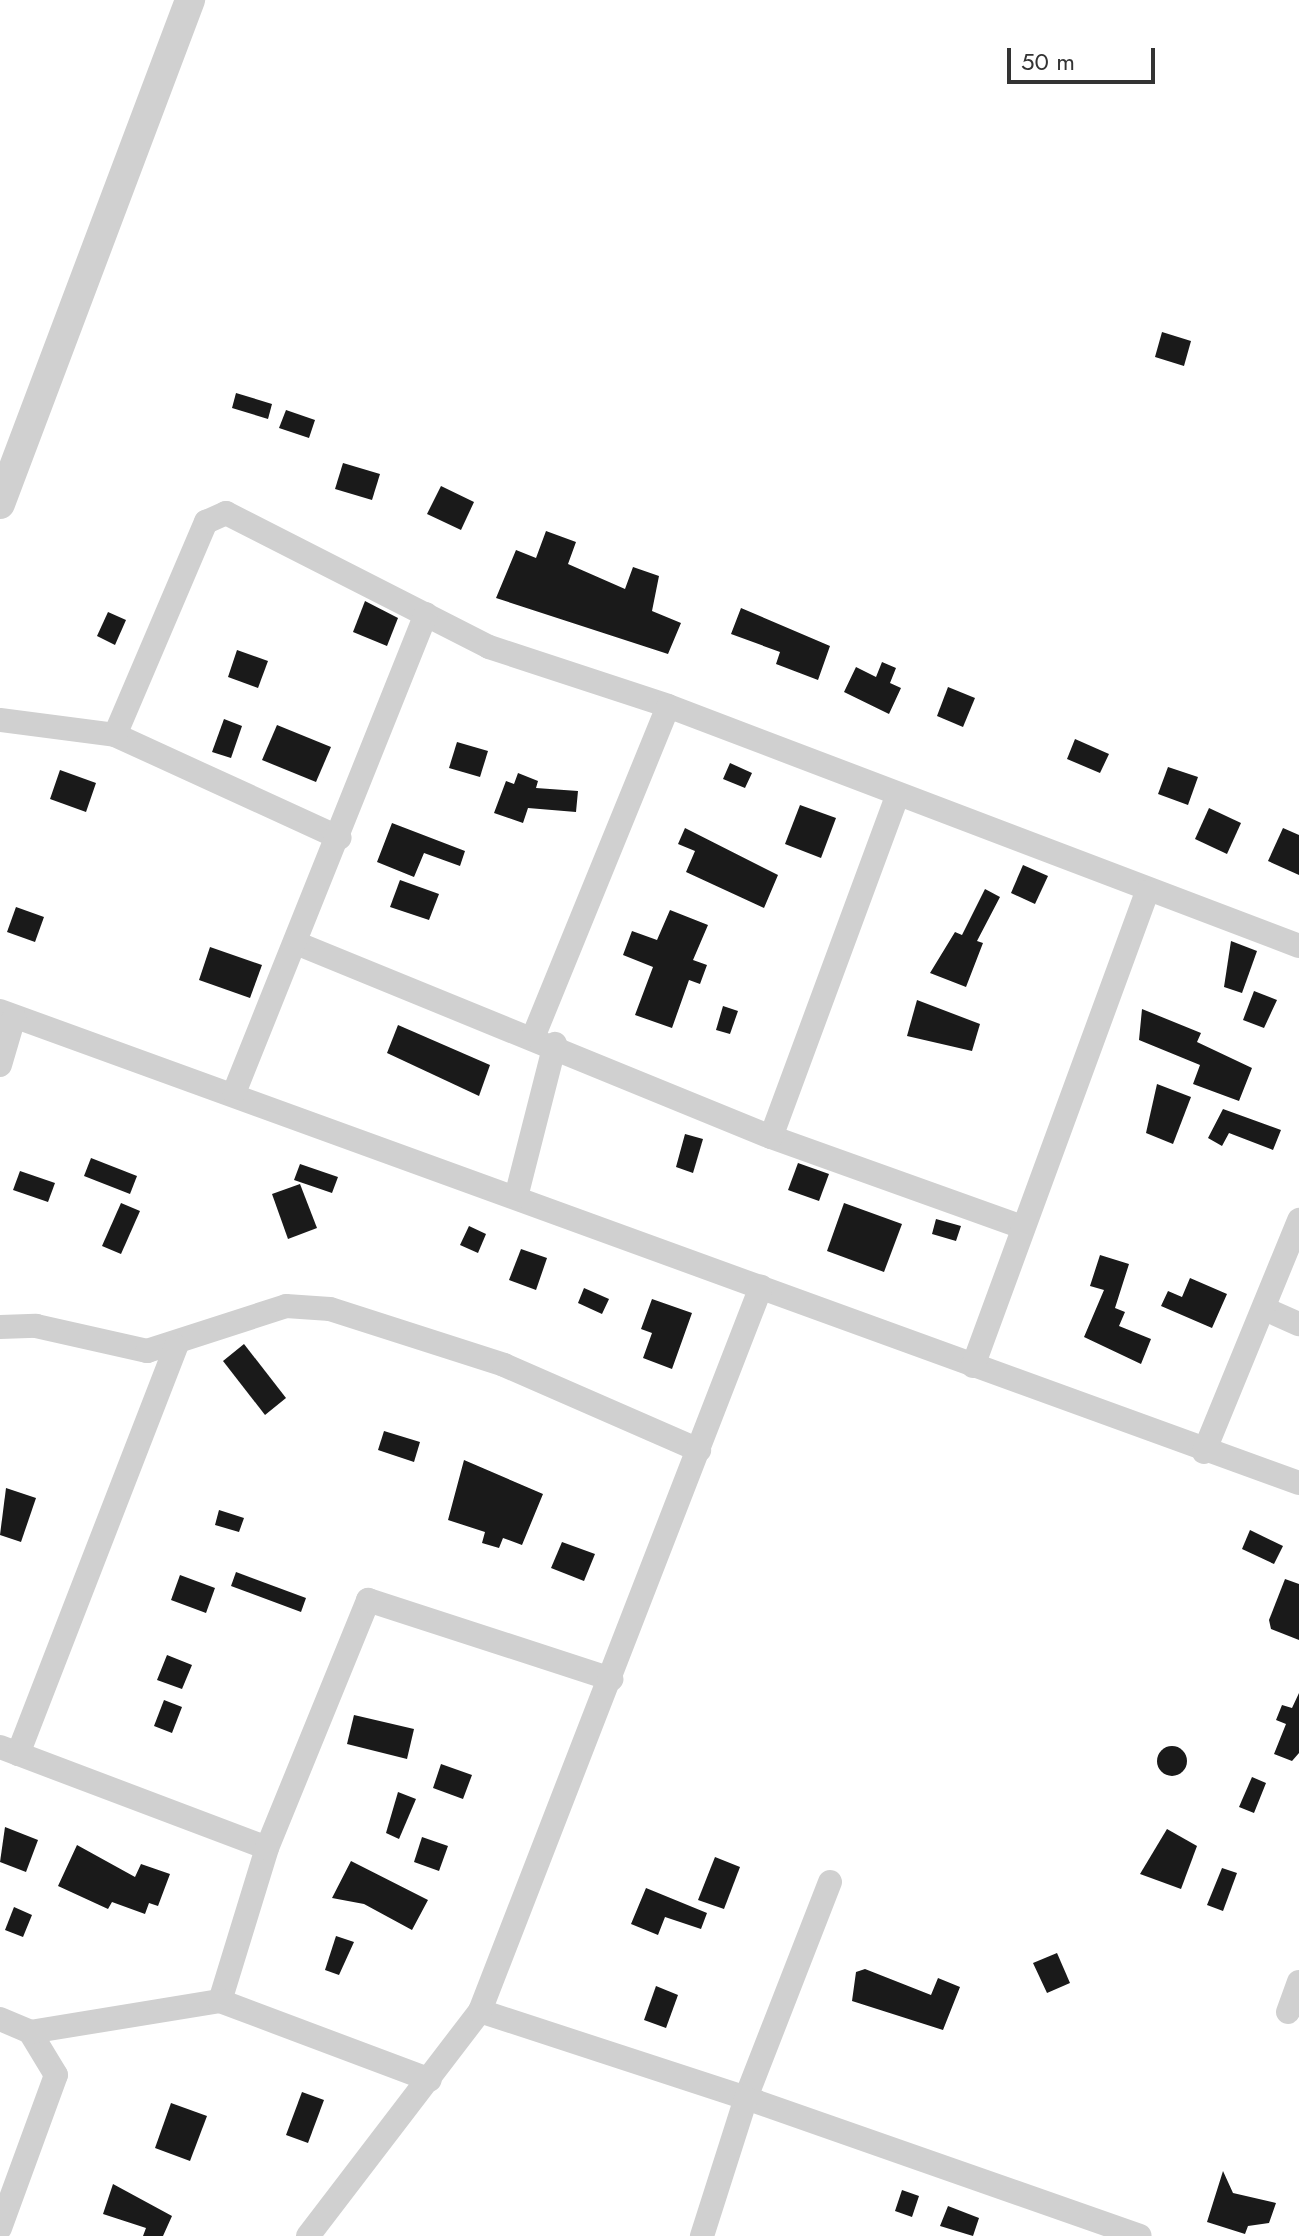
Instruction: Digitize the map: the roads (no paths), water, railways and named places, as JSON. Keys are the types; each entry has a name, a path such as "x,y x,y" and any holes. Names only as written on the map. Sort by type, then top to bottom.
{"street":[{"path":"0,504 190,0"},
{"path":"115,735 206,522 216,513 234,515 509,655 668,706 897,797 1299,946"},
{"path":"234,1093 340,838 426,614"},
{"path":"516,1197 545,1039 668,706"},
{"path":"0,720 115,735 340,838"},
{"path":"771,1137 897,797"},
{"path":"973,1366 1147,892"},
{"path":"296,943 545,1039 771,1137 1023,1227"},
{"path":"0,1065 7,1014 234,1093 1204,1452 1299,1483"},
{"path":"1204,1452 1267,1310 1299,1220"},
{"path":"308,2236 480,2011 761,1287"},
{"path":"0,1327 36,1326 121,1349 176,1347 286,1306 330,1309 504,1365 699,1450"},
{"path":"1267,1310 1299,1324"},
{"path":"176,1347 9,1751 267,1848"},
{"path":"220,2001 267,1848 368,1600 611,1679"},
{"path":"702,2236 746,2098 830,1882"},
{"path":"1288,2012 1299,1982"},
{"path":"0,2019 30,2032 220,2001 430,2080"},
{"path":"480,2011 746,2098 1080,2226 1139,2236"},
{"path":"0,2228 56,2075 30,2032"}]}
